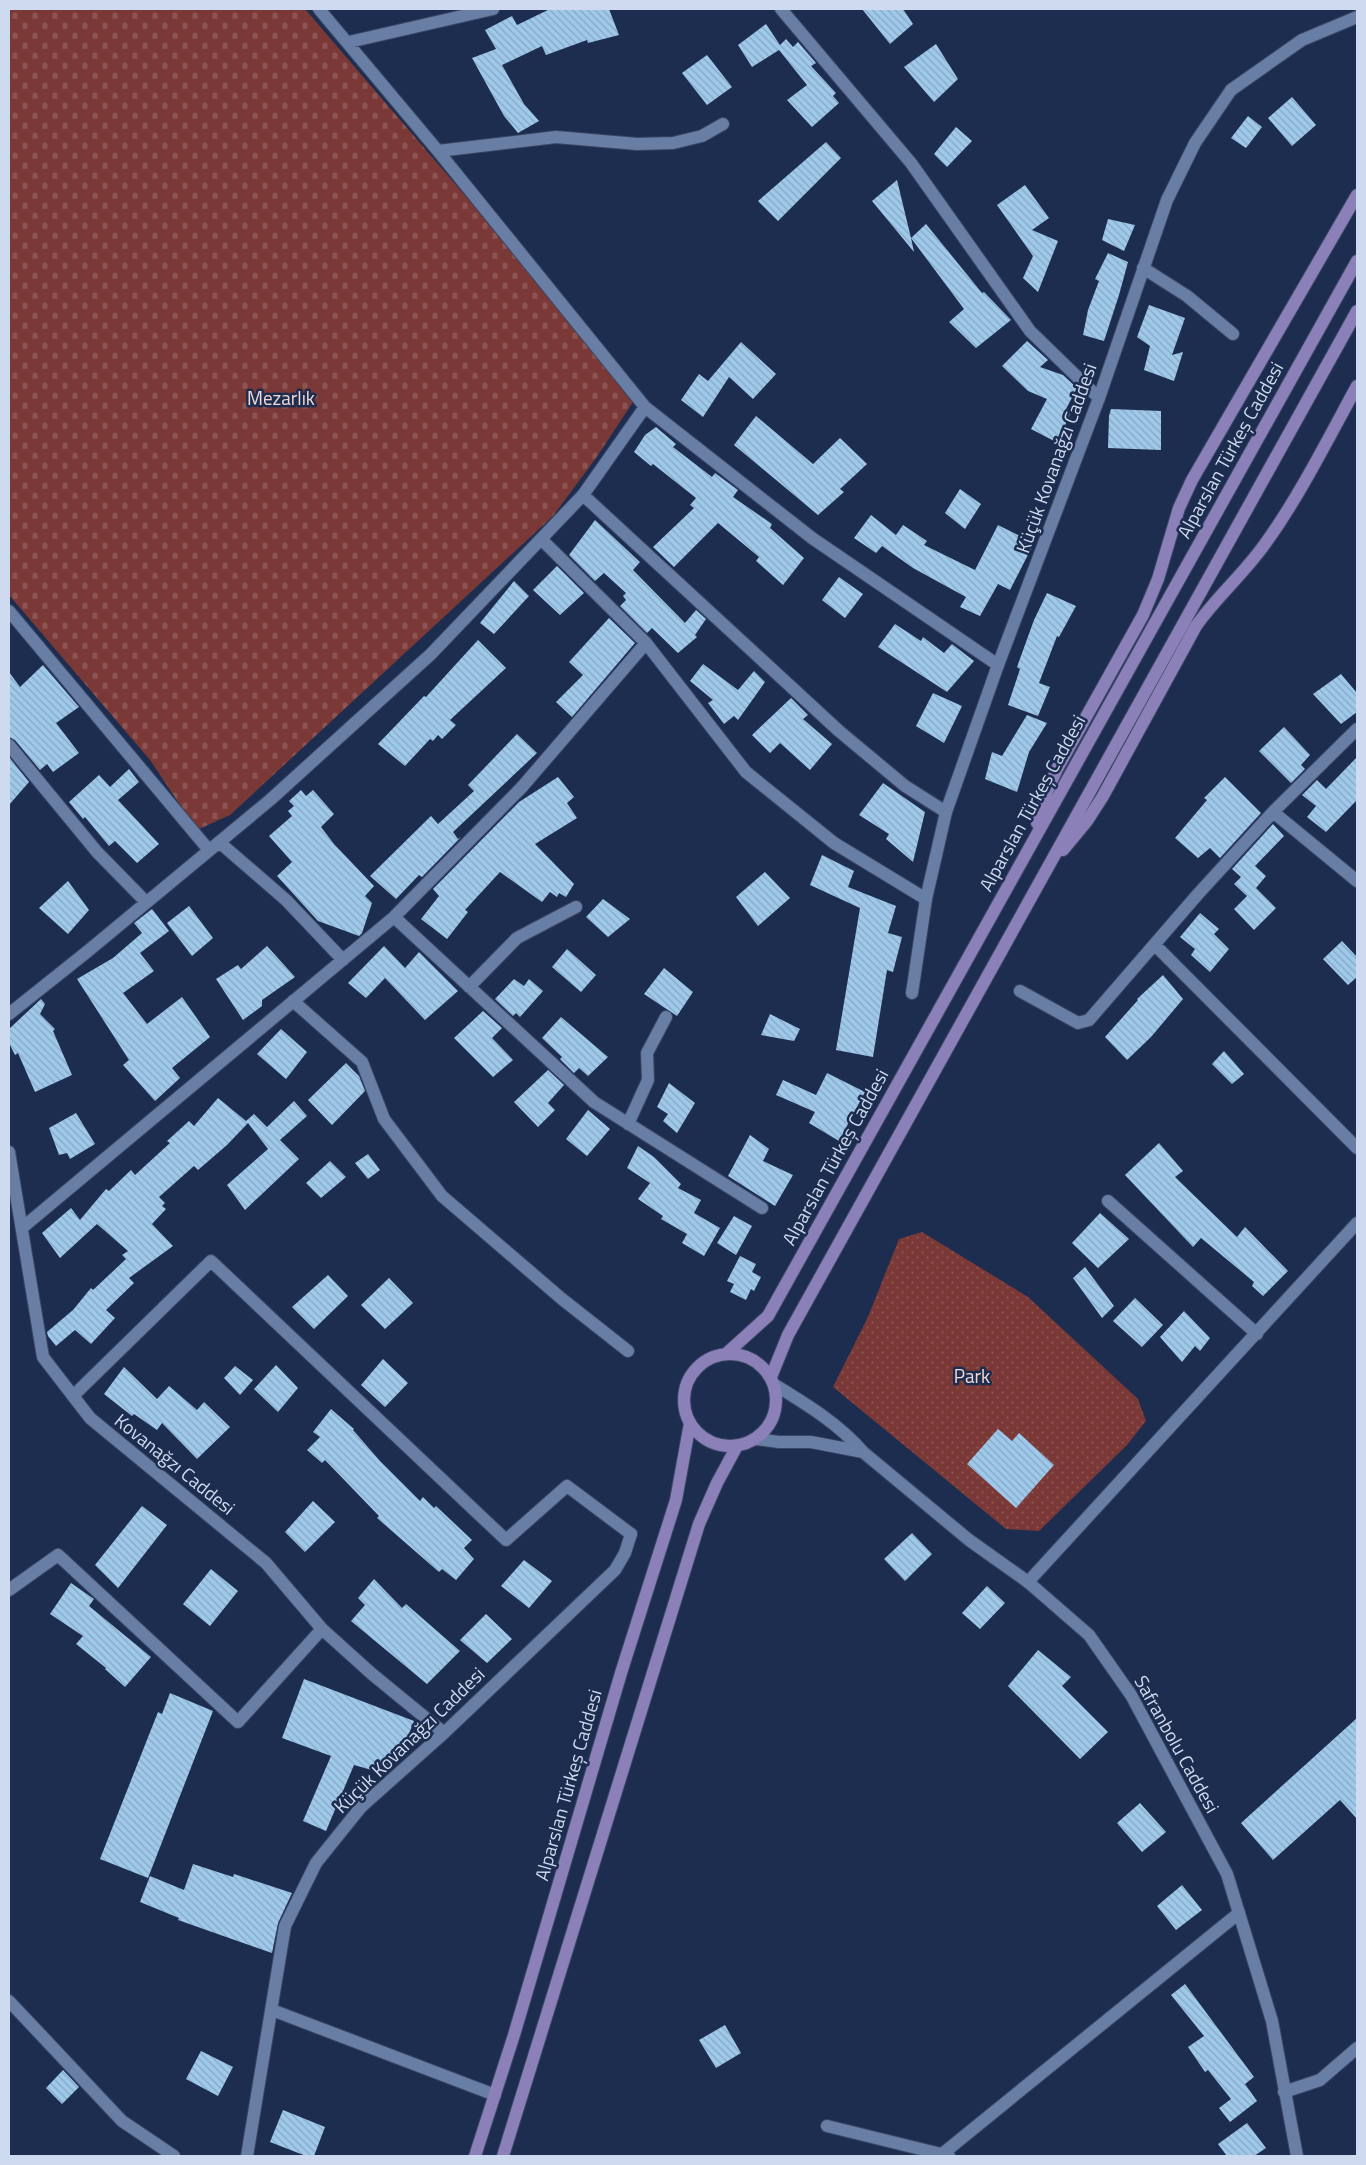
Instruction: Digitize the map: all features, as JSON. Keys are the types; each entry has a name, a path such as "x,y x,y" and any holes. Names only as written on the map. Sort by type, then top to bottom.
{"main road":[{"path":"1032,842 1047,791 1057,770 1151,599 1173,525 1192,480 1357,195"},
{"name":"Alparslan Türkeş Caddesi","path":"727,1353 768,1316 1357,261"},
{"path":"773,1381 788,1335 1357,311"},
{"path":"1050,862 1071,841 1103,796 1196,626 1205,613 1258,554 1279,524 1357,386"},
{"path":"727,1353 743,1355 757,1361 773,1381 777,1400 774,1415 768,1429 756,1439 737,1446 728,1447 713,1444 700,1435 690,1423 684,1408 684,1393 689,1378 699,1366 712,1357 727,1353"},
{"name":"Alparslan Türkeş Caddesi","path":"475,2156 517,2026 621,1673 676,1500 690,1423"},
{"path":"504,2156 700,1524 716,1483 737,1446"}],"street":[{"path":"320,9 349,42 645,407 812,538 998,665"},
{"path":"349,42 493,9"},
{"path":"781,9 911,162 1030,331 1099,398"},
{"name":"Küçük Kovanağzı Caddesi","path":"912,993 926,899 946,812 998,665 1099,398 1167,200 1191,151 1231,90 1302,40 1357,17"},
{"path":"438,151 556,137 637,144 674,143 702,136 723,124"},
{"path":"1143,268 1188,296 1234,334"},
{"path":"9,1014 270,800 431,654 583,495 645,407"},
{"path":"583,495 839,731 905,786 946,812"},
{"path":"541,539 646,643 746,772 834,842 926,899"},
{"path":"9,611 214,846 286,900 343,960"},
{"path":"22,1228 394,917 522,787 646,643"},
{"path":"1020,991 1078,1023 1089,1020 1198,894 1273,812 1357,729"},
{"path":"9,745 98,852 146,902"},
{"path":"1273,812 1357,881"},
{"path":"469,986 517,938 576,907"},
{"path":"394,917 594,1102 762,1208"},
{"path":"1155,945 1357,1148"},
{"path":"294,1001 362,1062 384,1120 442,1196 562,1299 628,1351"},
{"path":"628,1124 648,1080 646,1053 666,1017"},
{"name":"Kovanağzı Caddesi","path":"9,1152 44,1357 73,1396 90,1418 266,1563 322,1629 372,1674 444,1733"},
{"path":"1108,1201 1257,1334"},
{"path":"1028,1582 1357,1224"},
{"name":"Küçük Kovanağzı Caddesi","path":"73,1396 211,1260 506,1540 567,1486 631,1534 625,1553 615,1570 444,1733 361,1808 316,1863 285,1926 247,2156"},
{"name":"Safranbolu Caddesi","path":"773,1381 850,1437 863,1452 969,1540 1028,1582 1089,1635 1131,1695 1227,1874 1272,2021 1284,2092 1298,2156"},
{"path":"756,1439 779,1442 810,1442 863,1452"},
{"path":"9,1590 58,1555 238,1722 322,1629"},
{"path":"827,2126 945,2156 1239,1913"},
{"path":"9,2001 122,2121 174,2156"},
{"path":"272,2010 495,2095"},
{"path":"1284,2092 1320,2080 1357,2048"}],"green space":[{"name":"Mezarlık","path":"9,9 305,9 637,396 596,458 553,516 230,815 197,830 150,760 9,595"},
{"name":"Park","path":"922,1232 1028,1297 1138,1399 1146,1421 1127,1445 1039,1531 1006,1529 833,1387 868,1317 899,1239"}],"building":[{"path":"550,9 609,9 619,35 588,43 587,40 546,55 542,46 502,65 524,104 539,121 518,133 504,116 472,58 496,49 485,30 512,16 517,25"},
{"path":"862,9 903,9 913,24 890,44"},
{"path":"766,24 780,45 786,39 793,47 798,42 816,63 811,66 836,93 833,96 839,103 812,127 787,100 807,85 779,50 752,67 738,45"},
{"path":"936,44 958,79 934,102 904,67"},
{"path":"707,55 732,87 707,105 682,73"},
{"path":"1292,97 1316,125 1292,146 1268,118"},
{"path":"1248,116 1262,127 1246,148 1231,138"},
{"path":"956,127 972,141 947,167 934,154"},
{"path":"826,142 841,158 778,221 758,201"},
{"path":"897,180 911,238 914,252 872,201"},
{"path":"1025,185 1049,218 1032,230 1058,241 1038,292 1023,278 1033,256 997,205"},
{"path":"1108,219 1135,225 1124,251 1102,240"},
{"path":"926,224 982,293 984,292 1011,320 976,348 949,322 964,309 911,238"},
{"path":"1108,253 1128,262 1104,341 1083,335 1088,310 1099,281 1095,279"},
{"path":"1149,305 1185,318 1172,355 1183,352 1174,381 1144,370 1150,346 1137,337"},
{"path":"1027,341 1048,360 1040,367 1063,375 1077,388 1066,409 1071,411 1058,443 1031,429 1047,399 1028,391 1002,366"},
{"path":"741,342 776,374 753,399 729,377 703,417 681,400 699,374 708,381"},
{"path":"1111,409 1161,411 1161,450 1108,448"},
{"path":"756,416 813,464 840,438 867,464 840,489 844,492 818,515 734,445"},
{"path":"656,427 676,444 673,447 712,477 715,473 738,490 733,497 772,524 770,528 804,558 783,585 756,561 759,557 718,523 674,567 653,547 694,508 690,505 696,498 653,464 651,466 634,452 645,435"},
{"path":"960,489 981,504 965,529 945,513"},
{"path":"871,515 896,535 903,525 927,541 924,545 975,570 998,525 1034,543 1010,590 998,584 980,616 960,607 966,597 913,568 882,546 876,553 854,538"},
{"path":"595,520 640,562 633,570 685,623 696,610 706,619 695,635 697,637 678,653 652,628 647,633 620,606 626,600 623,596 626,593 604,573 595,581 569,555"},
{"path":"557,566 584,593 560,615 533,590"},
{"path":"839,577 863,594 845,618 822,600"},
{"path":"514,581 529,596 494,634 480,623"},
{"path":"1047,593 1076,606 1059,637 1057,636 1039,683 1050,687 1038,716 1008,705 1020,669 1017,667 1034,620"},
{"path":"609,618 635,643 572,717 556,702 583,675 569,662"},
{"path":"895,624 921,641 923,637 944,653 952,644 974,661 947,692 878,647"},
{"path":"478,640 506,668 450,720 456,725 442,739 438,735 433,741 430,739 405,766 378,744 424,696 426,697"},
{"path":"703,664 738,690 754,671 765,682 738,720 734,716 724,724 708,703 713,700 690,681"},
{"path":"43,665 79,707 56,723 79,753 53,772 47,764 40,770 15,740 9,737 9,672 20,687"},
{"path":"1341,674 1357,693 1357,712 1341,724 1313,694"},
{"path":"933,693 962,706 944,743 916,726"},
{"path":"791,698 808,715 803,719 832,744 810,770 780,743 770,753 752,735"},
{"path":"1027,715 1047,723 1029,752 1017,792 985,779 992,752 1002,756"},
{"path":"1284,727 1310,755 1301,765 1305,769 1291,783 1259,751"},
{"path":"517,734 537,753 453,832 458,839 461,837 422,877 419,875 396,899 370,876 431,816 438,824 474,791 468,785"},
{"path":"9,757 29,782 9,805"},
{"path":"1357,757 1357,800 1326,832 1307,817 1316,806 1302,795 1317,780 1326,789"},
{"path":"129,769 139,782 118,800 159,844 137,863 115,841 109,846 85,817 83,819 69,802 99,775 110,787"},
{"path":"558,777 574,797 567,803 577,818 535,844 574,884 566,897 559,893 557,897 550,892 542,902 500,872 465,910 468,912 447,939 421,919 439,896 433,889 519,802"},
{"path":"1225,777 1261,813 1220,858 1210,848 1198,858 1175,838 1207,800 1204,798"},
{"path":"883,783 925,812 913,862 886,839 889,834 859,815"},
{"path":"301,790 306,796 313,790 334,814 321,827 334,844 374,886 365,896 372,903 362,933 359,936 318,921 277,876 292,862 269,836 292,816 288,811 294,806 289,801"},
{"path":"1273,824 1284,836 1255,866 1266,876 1256,888 1276,908 1254,930 1234,909 1247,896 1234,884 1241,877 1232,869"},
{"path":"822,855 854,871 848,887 896,906 888,933 902,937 893,972 887,970 873,1057 836,1050 860,908 810,885"},
{"path":"765,872 790,898 758,926 736,897"},
{"path":"68,881 89,910 68,934 39,908"},
{"path":"603,899 630,919 608,937 586,917"},
{"path":"189,906 213,938 192,956 167,923"},
{"path":"152,909 169,931 140,953 154,971 123,993 147,1024 182,997 210,1037 172,1068 180,1078 155,1101 123,1065 129,1060 77,979 113,958 142,933 134,923"},
{"path":"1200,913 1219,929 1214,934 1229,949 1210,972 1191,955 1195,949 1180,937"},
{"path":"1342,941 1357,957 1357,977 1348,985 1323,959"},
{"path":"267,946 295,977 262,1000 262,1006 243,1020 216,979 238,965 241,969"},
{"path":"384,946 405,968 419,952 458,991 425,1020 385,978 366,998 348,983"},
{"path":"567,949 596,975 581,992 552,967"},
{"path":"664,968 693,992 677,1016 644,994"},
{"path":"1163,975 1183,999 1151,1037 1127,1060 1105,1037 1137,999"},
{"path":"514,979 524,986 529,979 543,991 520,1017 516,1013 513,1016 495,999"},
{"path":"41,999 45,1004 40,1014 55,1029 53,1031 72,1075 35,1092 18,1053 15,1055 9,1043 9,1029"},
{"path":"483,1011 502,1028 492,1038 513,1060 493,1077 454,1038"},
{"path":"770,1014 800,1029 794,1041 761,1035"},
{"path":"561,1017 608,1057 588,1076 579,1068 574,1073 560,1059 562,1057 542,1038"},
{"path":"281,1029 307,1052 286,1079 257,1054"},
{"path":"1224,1051 1244,1074 1232,1084 1212,1064"},
{"path":"346,1063 359,1076 365,1091 332,1125 308,1100"},
{"path":"548,1070 564,1085 548,1103 555,1110 538,1127 514,1102"},
{"path":"827,1073 865,1092 839,1141 809,1123 815,1112 776,1095 783,1080 816,1095"},
{"path":"669,1083 695,1103 677,1133 663,1121 668,1114 657,1107"},
{"path":"218,1098 246,1121 254,1114 267,1127 294,1101 307,1116 280,1140 299,1159 245,1210 227,1185 268,1149 248,1123 227,1145 198,1170 194,1166 159,1197 165,1203 162,1206 166,1209 152,1224 173,1246 129,1278 134,1283 106,1310 115,1318 91,1344 75,1330 56,1346 47,1332 73,1310 91,1288 93,1290 126,1259 122,1255 128,1251 97,1224 60,1258 42,1233 71,1208 80,1220 106,1189 109,1191 131,1170 135,1175 170,1143 167,1141 189,1121 194,1126"},
{"path":"588,1110 610,1129 587,1156 566,1139"},
{"path":"76,1113 95,1144 70,1159 67,1153 59,1155 49,1128"},
{"path":"750,1135 769,1149 763,1161 793,1175 775,1206 728,1176"},
{"path":"1159,1143 1183,1171 1175,1177 1237,1237 1245,1227 1288,1271 1263,1296 1252,1286 1254,1282 1201,1238 1193,1247 1125,1175"},
{"path":"638,1146 654,1157 681,1184 678,1188 701,1200 694,1213 720,1228 704,1256 682,1243 687,1234 661,1219 663,1216 638,1199 650,1183 627,1168"},
{"path":"368,1154 380,1170 368,1179 355,1163"},
{"path":"330,1161 346,1177 321,1198 306,1183"},
{"path":"1100,1213 1129,1239 1098,1268 1072,1243"},
{"path":"734,1216 752,1226 736,1255 717,1243"},
{"path":"740,1256 756,1264 752,1272 761,1277 754,1291 751,1289 746,1300 730,1292 734,1284 727,1281"},
{"path":"1085,1267 1114,1306 1102,1318 1073,1278"},
{"path":"328,1275 348,1296 314,1329 292,1307"},
{"path":"389,1278 413,1303 385,1329 361,1305"},
{"path":"1135,1298 1163,1325 1142,1347 1113,1321"},
{"path":"1184,1311 1210,1338 1200,1351 1195,1346 1182,1362 1160,1337"},
{"path":"383,1359 408,1383 385,1407 361,1385"},
{"path":"276,1365 298,1388 278,1412 254,1389"},
{"path":"235,1366 253,1380 240,1395 224,1378"},
{"path":"124,1367 157,1399 169,1386 197,1410 204,1402 230,1427 197,1459 162,1423 157,1430 134,1414 132,1416 104,1394"},
{"path":"331,1409 354,1429 380,1461 420,1501 423,1497 434,1508 436,1506 472,1540 464,1548 474,1559 456,1580 442,1569 439,1572 377,1518 379,1516 325,1460 322,1463 307,1450 320,1437 313,1432"},
{"path":"998,1429 1012,1441 1019,1433 1054,1465 1016,1508 967,1464"},
{"path":"313,1501 335,1522 305,1552 285,1532"},
{"path":"142,1506 167,1525 118,1588 95,1565"},
{"path":"912,1533 932,1554 905,1581 884,1559"},
{"path":"524,1560 552,1581 529,1608 501,1586"},
{"path":"211,1569 238,1591 210,1626 183,1604"},
{"path":"374,1579 402,1608 406,1604 460,1651 427,1684 351,1621 365,1605 358,1598"},
{"path":"71,1583 94,1599 89,1606 151,1657 125,1687 106,1668 76,1644 83,1636 50,1614"},
{"path":"987,1586 1005,1603 980,1629 962,1613"},
{"path":"486,1614 512,1639 487,1663 460,1640"},
{"path":"1038,1650 1071,1677 1062,1686 1108,1732 1080,1759 1008,1686"},
{"path":"304,1679 414,1721 403,1749 399,1748 391,1769 386,1774 354,1765 326,1831 303,1821 331,1756 282,1738"},
{"path":"170,1693 213,1711 148,1878 100,1859 158,1712 162,1714"},
{"path":"1357,1718 1357,1819 1340,1800 1273,1860 1241,1823"},
{"path":"1140,1803 1166,1832 1142,1852 1117,1823"},
{"path":"193,1864 233,1877 234,1874 292,1893 278,1923 272,1953 178,1920 179,1918 140,1902 150,1876 184,1890"},
{"path":"1182,1885 1202,1910 1176,1930 1157,1906"},
{"path":"1185,1984 1254,2077 1245,2084 1257,2101 1230,2122 1219,2108 1231,2099 1208,2070 1205,2072 1188,2047 1204,2036 1171,1995"},
{"path":"725,2025 741,2053 716,2068 699,2040"},
{"path":"201,2051 233,2067 218,2096 186,2079"},
{"path":"63,2070 79,2087 62,2104 46,2088"},
{"path":"283,2110 325,2127 314,2156 306,2156 270,2142"},
{"path":"1247,2123 1266,2148 1254,2156 1227,2156 1218,2144"}]}
